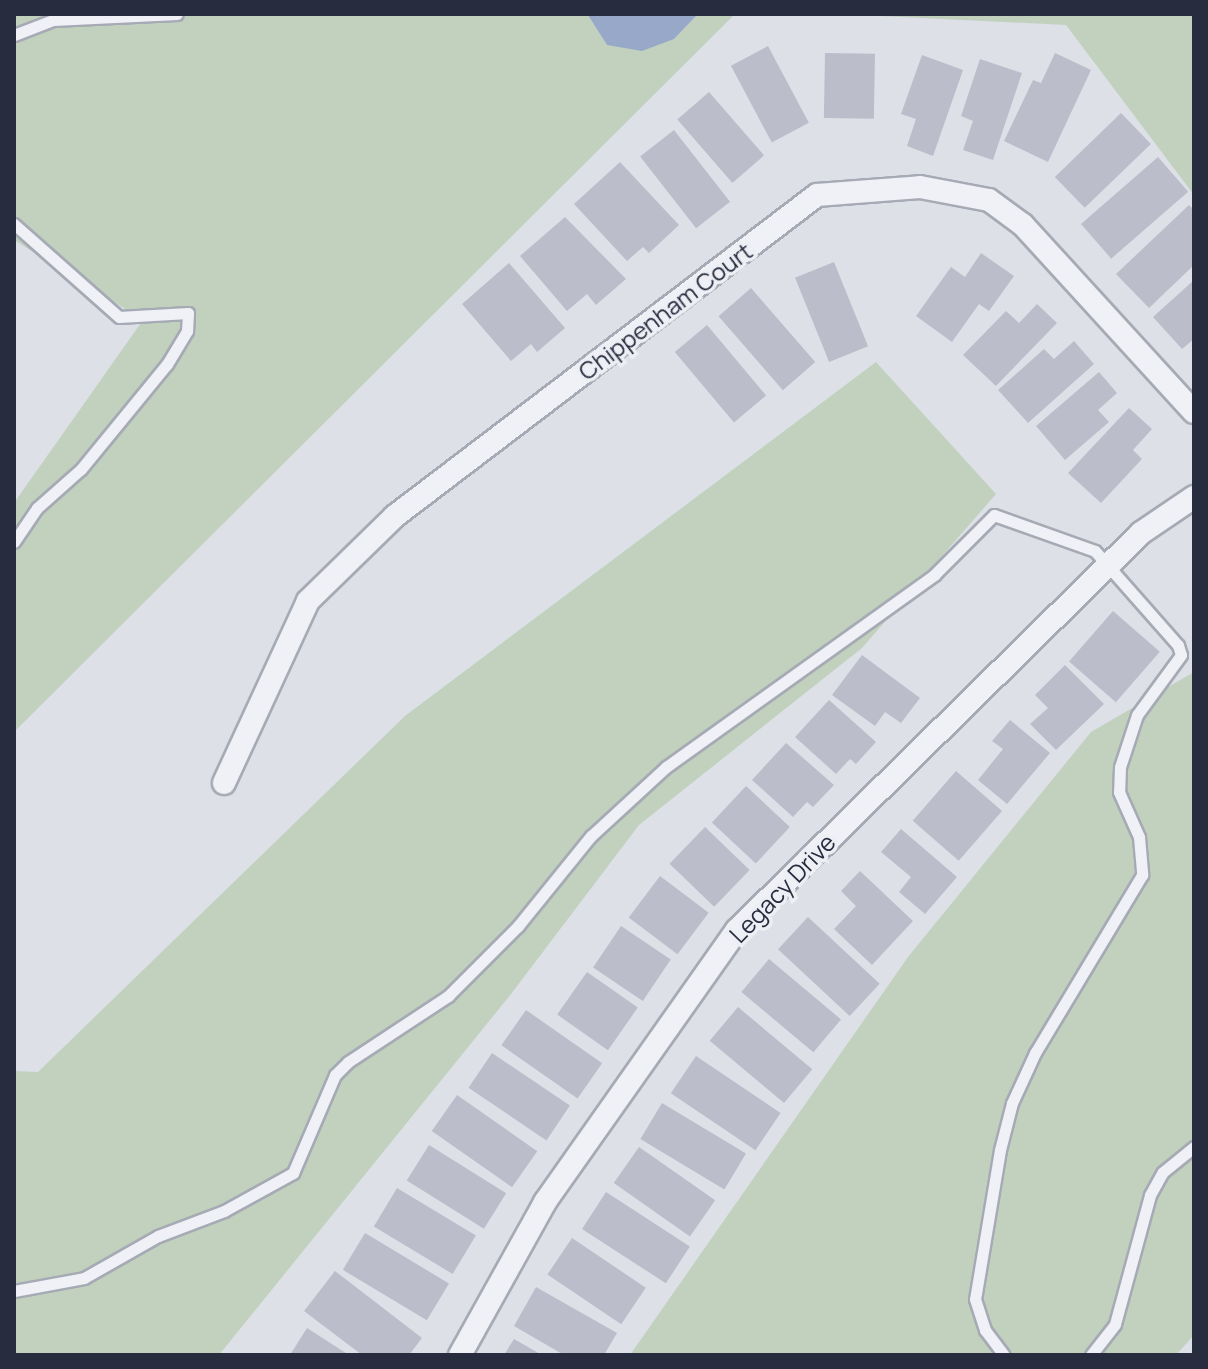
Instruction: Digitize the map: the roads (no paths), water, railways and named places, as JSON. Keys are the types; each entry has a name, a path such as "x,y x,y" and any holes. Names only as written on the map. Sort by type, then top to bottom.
{"street":[{"name":"Chippenham Court","path":"224,783 308,601 395,516 817,195 920,187 989,200 1023,225 1194,412"},
{"name":"Legacy Drive","path":"460,1355 545,1202 737,930 1141,533 1194,497"}],"lane":[{"path":"14,35 53,20 177,14"},
{"path":"14,224 119,317 188,313 187,331 167,364 81,469 37,508 14,542"},
{"path":"14,1291 84,1278 158,1236 224,1211 293,1173 335,1075 348,1062 448,996 518,926 591,836 666,767 934,575 994,515 1070,539 1109,564 1178,645 1181,655 1137,715 1120,767 1119,792 1139,837 1142,875 1035,1053 1012,1103 1000,1150 975,1299 985,1330 1004,1355"},
{"path":"1091,1355 1115,1324 1150,1195 1163,1172 1194,1147"}],"water":[{"path":"698,14 674,39 642,51 607,45 588,15"}]}
